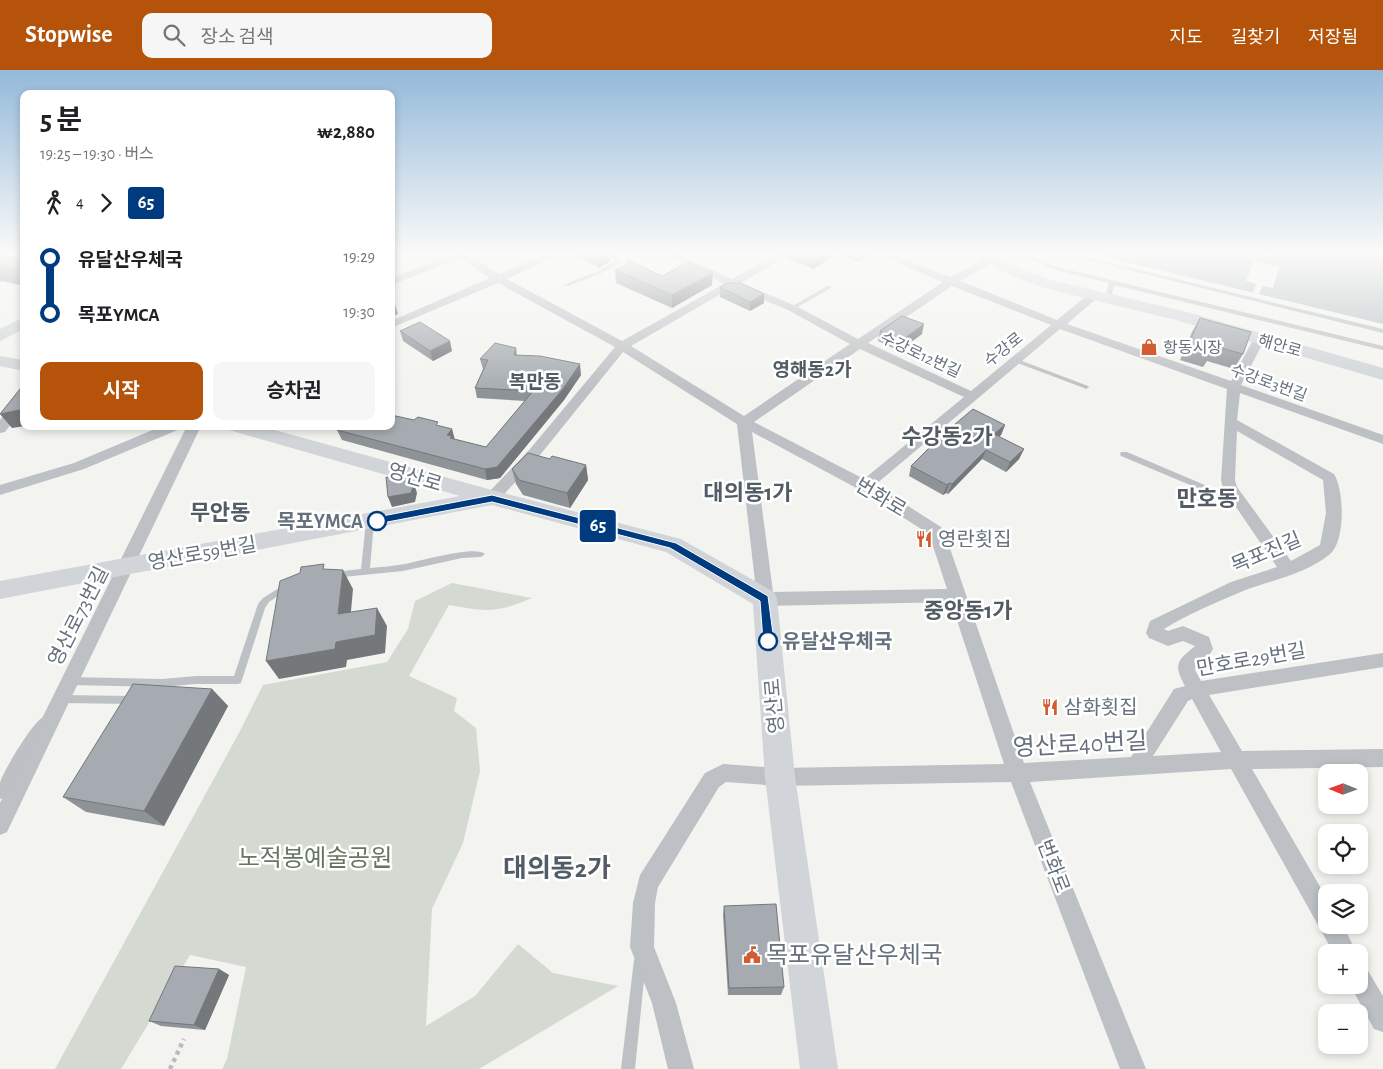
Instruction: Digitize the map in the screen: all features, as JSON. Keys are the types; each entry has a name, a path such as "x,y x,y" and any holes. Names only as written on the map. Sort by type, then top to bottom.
{"street":[{"path":"395,323 450,299"},
{"name":"번화로","path":"535,299 622,346 744,422 865,486 936,531 1017,773 1134,1069"},
{"path":"492,498 536,452 622,346 705,299"},
{"name":"수강로12번길","path":"769,299 792,308 859,344 972,396"},
{"path":"926,299 744,422 765,599 959,595"},
{"path":"993,299 1060,325"},
{"name":"수강로","path":"865,486 972,396 1095,299"},
{"name":"해안로","path":"1126,299 1383,374"},
{"path":"0,336 20,324"},
{"name":"수강로3번길","path":"1060,325 1383,440"},
{"path":"1259,339 1234,387 1230,422 1228,480 1230,488 1288,570"},
{"path":"0,361 20,365"},
{"path":"0,429 20,403"},
{"name":"목포진길","path":"1198,689 1186,671 1187,663 1204,649 1203,642 1183,633 1168,639 1158,636 1154,633 1156,626 1237,587 1288,570 1326,549 1330,543 1334,510 1333,483 1329,477 1316,468 1230,422"},
{"path":"0,490 79,466 165,430"},
{"name":"영산로73번길","path":"0,825 192,430"},
{"name":"영산로","path":"250,430 492,498 673,545 765,599 780,777 819,1069"},
{"name":"영산로59번길","path":"0,590 492,498"},
{"name":"만호로29번길","path":"1136,766 1181,695 1198,689 1383,660"},
{"path":"1198,689 1318,904"},
{"name":"영산로40번길","path":"642,947 644,903 648,883 712,780 723,773 780,777 1017,773 1238,760 1383,758"},
{"path":"642,947 664,1004 681,1069"},
{"path":"1368,993 1383,1020"}],"lane":[{"path":"792,308 809,299"},
{"path":"1137,299 1383,348"},
{"path":"1250,299 1383,331"},
{"path":"1017,361 1086,387"},
{"path":"1124,454 1224,496 1238,499"},
{"path":"365,572 370,522"},
{"path":"326,576 402,568 462,555 481,554"},
{"path":"70,681 162,683 196,680 238,680 261,607 266,600 285,586 300,581"},
{"path":"0,794 28,741 61,699 133,700"},
{"path":"628,1069 642,947"}],"path":[{"path":"170,1069 184,1038"}],"green space":[{"name":"노적봉예술공원","path":"452,583 532,598 500,609 491,610 449,605 409,676 457,698 454,711 476,728 480,771 463,843 432,909 426,1026 475,996 518,944 553,973 618,986 479,1069 222,1069 227,1059 246,967 190,955 121,1069 55,1069 240,731 263,685 387,662 408,629 415,601"}],"shaded area":[{"path":"1278,299 1383,299 1383,324"}],"building":[{"path":"743,299 756,299 750,302"},
{"path":"902,316 924,324 901,341 880,331"},
{"path":"1200,318 1251,332 1243,354 1214,346 1211,353 1188,346"},
{"path":"420,322 450,341 430,351 400,331"},
{"path":"495,343 516,348 514,355 540,356 580,364 563,389 497,467 485,469 337,430 395,430 395,416 414,420 418,417 438,422 436,425 452,429 447,435 452,436 450,438 486,447 533,391 475,388 488,360 480,359"},
{"path":"20,389 20,410 0,414"},
{"path":"973,409 1005,425 994,434 1024,449 1010,462 986,450 952,484 949,483 947,485 911,466 942,435"},
{"path":"528,453 550,459 552,456 586,465 567,493 519,480 512,469"},
{"path":"386,477 414,483 411,493 388,497"},
{"path":"324,564 323,569 343,570 338,614 377,608 375,635 336,642 335,649 266,661 280,581 300,573 301,567"},
{"path":"133,684 212,689 144,811 63,797"},
{"name":"목포유달산우체국","path":"776,904 784,987 729,988 724,906"},
{"path":"175,966 219,969 194,1025 149,1021"}],"bus line":[{"name":"65","path":"377,521 492,498 673,545 765,599 768,641"}],"place":[{"name":"항동시장","path":"1149,347"},
{"name":"목포YMCA","path":"377,521"},
{"name":"영란횟집","path":"924,539"},
{"name":"유달산우체국","path":"768,641"},
{"name":"삼화횟집","path":"1050,707"},
{"name":"목포유달산우체국","path":"752,955"}],"district":[{"name":"영해동2가","path":"812,369"},
{"name":"복만동","path":"535,381"},
{"name":"수강동2가","path":"947,436"},
{"name":"대의동1가","path":"748,492"},
{"name":"만호동","path":"1207,498"},
{"name":"무안동","path":"220,512"},
{"name":"중앙동1가","path":"968,610"},
{"name":"대의동2가","path":"557,868"}]}
